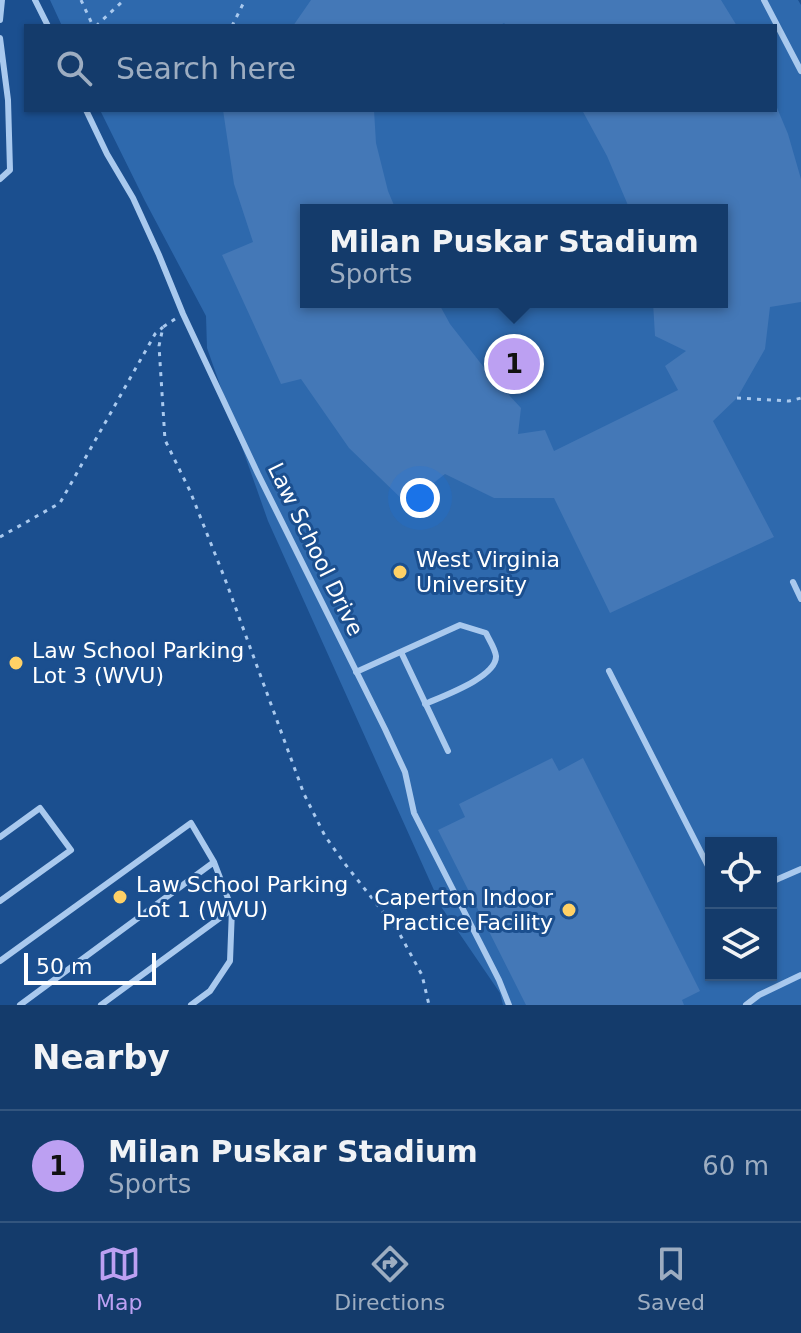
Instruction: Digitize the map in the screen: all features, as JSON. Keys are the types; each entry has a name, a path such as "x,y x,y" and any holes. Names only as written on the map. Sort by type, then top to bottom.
{"lane":[{"path":"0,20 2,0"},
{"path":"35,0 47,24"},
{"path":"764,0 777,24"},
{"path":"777,25 801,71"},
{"path":"0,38 8,100 10,170 0,179"},
{"name":"Law School Drive","path":"87,112 133,198 258,474 405,772 414,813 509,1005"},
{"path":"793,582 801,599"},
{"path":"356,672 460,625 486,633 496,653 495,662 485,675 425,704"},
{"path":"401,652 448,751"},
{"path":"609,671 705,860"},
{"path":"0,837 40,808 71,850 0,901"},
{"path":"0,961 191,823 214,862 232,909 230,961 210,991 191,1005"},
{"path":"20,1005 214,862"},
{"path":"777,879 801,869"},
{"path":"101,1005 232,909"},
{"path":"746,1005 759,995 801,975"}],"path":[{"path":"81,0 93,24"},
{"path":"96,24 124,0"},
{"path":"233,24 245,0"},
{"path":"0,537 60,503 155,334 183,314"},
{"path":"163,327 159,346 165,440 190,491 225,579 304,794 325,836 382,908 411,951 422,975 429,1005"},
{"path":"737,398 789,401 801,398"}],"shaded area":[{"name":"West Virginia University","path":"50,0 798,0 801,5 801,1005 503,1005 500,993 442,908 268,521 207,348 206,316 101,112 777,112 777,24 61,24"}],"building":[{"path":"311,0 721,0 736,24 504,23 294,24"},
{"path":"777,108 801,179 801,302 770,307 765,349 737,398 713,421 774,537 610,613 554,498 494,498 445,474 407,504 349,448 301,379 281,384 222,255 253,242 234,184 223,112 374,112 376,143 393,204 300,204 300,308 441,308 486,370 521,408 518,434 545,430 554,451 678,390 665,366 686,351 655,336 653,308 728,308 728,204 627,204 607,156 583,112 777,112"},
{"name":"Caperton Indoor Practice Facility","path":"552,758 559,771 583,758 700,991 682,1000 684,1005 526,1005 438,830 465,817 459,804"}],"place":[{"name":"Milan Puskar Stadium","path":"514,364"},
{"name":"West Virginia University","path":"400,572"},
{"name":"Law School Parking Lot 3 (WVU)","path":"16,663"},
{"name":"Law School Parking Lot 1 (WVU)","path":"120,897"},
{"name":"Caperton Indoor Practice Facility","path":"569,910"}]}
